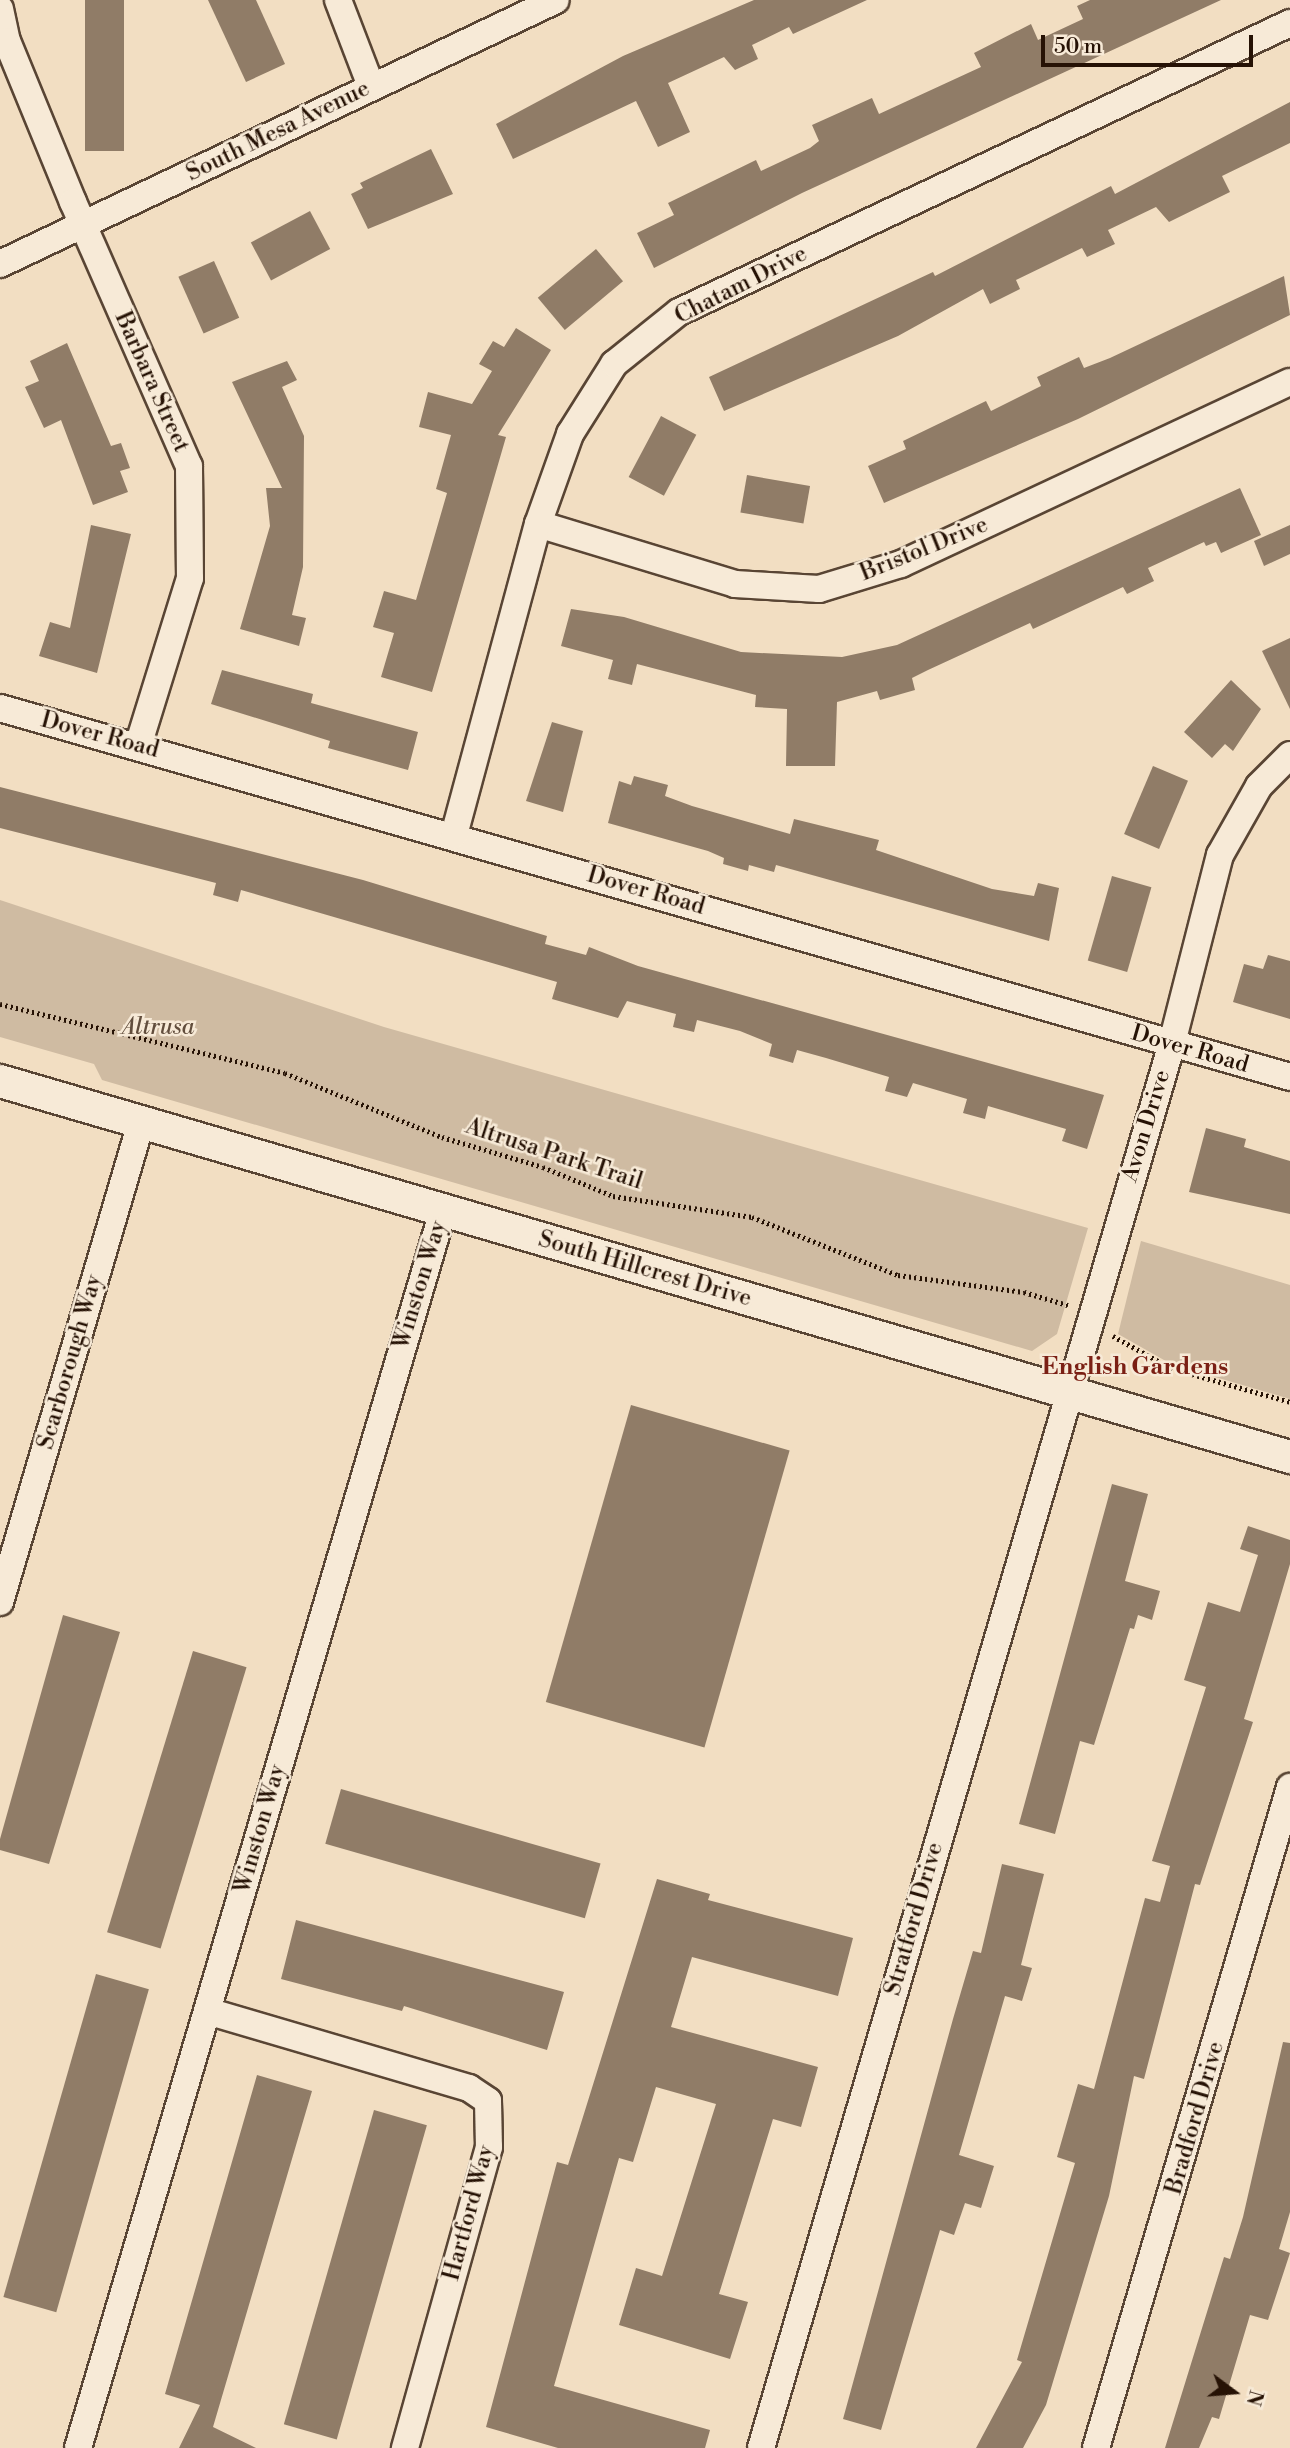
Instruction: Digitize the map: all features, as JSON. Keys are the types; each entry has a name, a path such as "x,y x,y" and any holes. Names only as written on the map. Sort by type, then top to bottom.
{"street":[{"path":"338,0 371,86"},
{"name":"South Mesa Avenue","path":"0,264 548,2"},
{"name":"Barbara Street","path":"0,9 7,41 83,226 189,466 190,578 138,746"},
{"name":"Chatam Drive","path":"454,835 538,524 570,434 614,364 679,312 1290,23"},
{"name":"Bristol Drive","path":"538,524 734,584 819,589 901,564 1290,382"},
{"name":"Dover Road","path":"0,708 454,835 1290,1077"},
{"name":"Avon Drive","path":"1066,1391 1171,1043 1220,855 1259,786 1290,755"},
{"name":"South Hillcrest Drive","path":"0,1081 1290,1457"},
{"name":"Scarborough Way","path":"0,1602 141,1123"},
{"name":"Winston Way","path":"79,2448 443,1210"},
{"name":"Stratford Drive","path":"761,2448 1066,1391"},
{"name":"Bradford Drive","path":"1096,2448 1290,1787"},
{"name":"Hartford Way","path":"207,2011 469,2088 488,2101 489,2147 405,2448"}],"path":[{"name":"Altrusa Park Trail","path":"0,1004 285,1073 442,1137 543,1167 613,1196 751,1217 898,1275 1024,1292 1064,1302 1171,1368 1290,1402"}],"green space":[{"name":"Altrusa","path":"0,900 384,1027 1088,1228 1057,1334 1032,1351 102,1080 94,1064 0,1037"},
{"path":"1141,1241 1290,1285 1290,1399 1171,1364 1118,1334"}],"building":[{"path":"85,0 124,0 124,151 85,151"},
{"path":"208,0 256,0 285,64 246,82"},
{"path":"754,0 867,0 793,34 789,27 752,45 758,59 735,70 724,57 668,83 690,132 658,147 636,101 513,159 496,124 623,56"},
{"path":"1090,0 1221,0 802,193 654,268 637,233 674,215 668,203 756,160 761,171 810,148 819,141 812,125 872,98 879,114 981,67 974,53 1031,24 1038,40 1083,19 1077,6"},
{"path":"1290,102 1290,143 1222,176 1230,192 1169,222 1156,207 1108,230 1115,244 1087,257 1082,248 1016,280 1020,289 990,304 983,289 898,336 724,411 709,377 933,272 935,276 1111,186 1115,194"},
{"path":"431,149 453,194 368,229 351,194 363,188 360,183"},
{"path":"310,211 330,249 271,280 251,242"},
{"path":"596,249 623,281 565,330 538,298"},
{"path":"214,261 239,318 204,334 178,277"},
{"path":"1284,276 1290,315 1078,419 884,503 868,466 906,449 903,441 986,401 991,411 1041,386 1037,377 1079,357 1084,368 1110,358"},
{"path":"516,328 551,350 498,435 506,437 432,692 381,677 394,633 373,627 384,591 416,600 447,493 436,489 451,435 419,427 428,392 472,404 492,371 479,364 493,341 504,347"},
{"path":"67,343 111,446 121,443 130,468 120,471 128,492 93,505 61,420 44,428 25,387 39,381 30,361"},
{"path":"287,361 297,380 282,387 304,436 303,567 292,615 306,618 299,646 240,629 270,526 266,488 282,488 232,382"},
{"path":"661,416 696,435 664,496 629,477"},
{"path":"747,475 810,486 803,524 740,512"},
{"path":"1240,488 1261,535 1221,553 1216,542 1206,546 1204,542 1148,568 1154,581 1127,594 1123,587 1033,629 1030,623 912,678 915,690 880,700 877,691 837,702 835,766 786,766 787,709 755,707 756,695 637,664 632,685 608,679 613,660 561,646 571,609 624,617 741,652 842,657 897,645"},
{"path":"91,525 131,534 97,673 39,656 50,622 70,628"},
{"path":"1290,525 1290,554 1264,566 1254,541"},
{"path":"1290,638 1290,709 1262,651"},
{"path":"222,670 313,694 311,703 418,732 408,770 328,748 330,741 211,704"},
{"path":"1231,680 1261,709 1233,751 1225,744 1212,758 1184,732"},
{"path":"552,722 583,731 563,812 526,801"},
{"path":"1153,766 1188,781 1159,849 1124,834"},
{"path":"634,776 668,785 665,796 790,834 794,819 879,840 876,850 992,889 1034,896 1038,883 1059,888 1049,941 776,865 774,872 749,865 748,871 723,864 724,858 708,851 608,823 619,781 631,785"},
{"path":"0,787 363,880 547,936 545,944 586,955 589,947 638,966 1104,1095 1087,1149 1062,1141 1066,1129 988,1106 985,1119 963,1113 967,1099 913,1083 907,1097 885,1091 889,1077 826,1058 797,1050 793,1063 769,1056 772,1044 740,1031 697,1020 694,1032 673,1027 676,1014 627,1001 618,1018 552,999 557,982 241,890 238,902 213,895 216,883 0,828"},
{"path":"1112,876 1151,887 1127,972 1088,961"},
{"path":"1268,955 1290,961 1290,1019 1233,1002 1244,964 1263,969"},
{"path":"1206,1128 1246,1139 1244,1147 1290,1161 1290,1214 1189,1192"},
{"path":"631,1405 790,1450 704,1748 546,1702"},
{"path":"1112,1484 1148,1494 1125,1581 1160,1591 1152,1620 1138,1615 1134,1629 1130,1628 1094,1745 1080,1741 1055,1834 1019,1824"},
{"path":"1248,1526 1290,1540 1290,1564 1244,1719 1253,1722 1200,1885 1195,1884 1144,2079 1134,2076 1109,2196 1046,2405 1023,2448 976,2448 1022,2362 1017,2360 1075,2163 1057,2157 1078,2084 1094,2089 1145,1898 1160,1902 1170,1866 1152,1861 1206,1687 1184,1680 1208,1602 1240,1612 1258,1555 1240,1549"},
{"path":"63,1615 120,1632 49,1864 0,1850 0,1839"},
{"path":"193,1651 247,1667 161,1949 107,1932"},
{"path":"341,1789 601,1863 585,1918 325,1844"},
{"path":"1002,1864 1044,1874 1021,1965 1032,1968 1022,2001 1005,1996 959,2155 994,2166 981,2208 965,2203 954,2235 940,2230 881,2430 843,2419 953,2019 973,1951 981,1953"},
{"path":"657,1879 710,1894 708,1900 853,1938 838,1996 692,1957 671,2027 818,2067 801,2127 773,2119 719,2294 748,2302 730,2359 619,2325 636,2268 662,2276 716,2104 656,2087 633,2162 619,2158 554,2386 710,2430 705,2448 558,2448 486,2427 557,2162 568,2165"},
{"path":"296,1920 564,1992 547,2050 404,2006 402,2011 281,1979"},
{"path":"96,1974 149,1989 56,2312 3,2297"},
{"path":"1283,2042 1290,2043 1290,2212 1279,2249 1290,2253 1268,2320 1250,2315 1219,2419 1212,2417 1199,2448 1165,2448 1224,2257 1230,2259 1243,2217"},
{"path":"257,2075 312,2091 213,2427 256,2448 179,2448 200,2405 165,2394"},
{"path":"374,2110 427,2125 337,2439 284,2424"}],"district":[{"name":"English Gardens","path":"1135,1368"}]}
